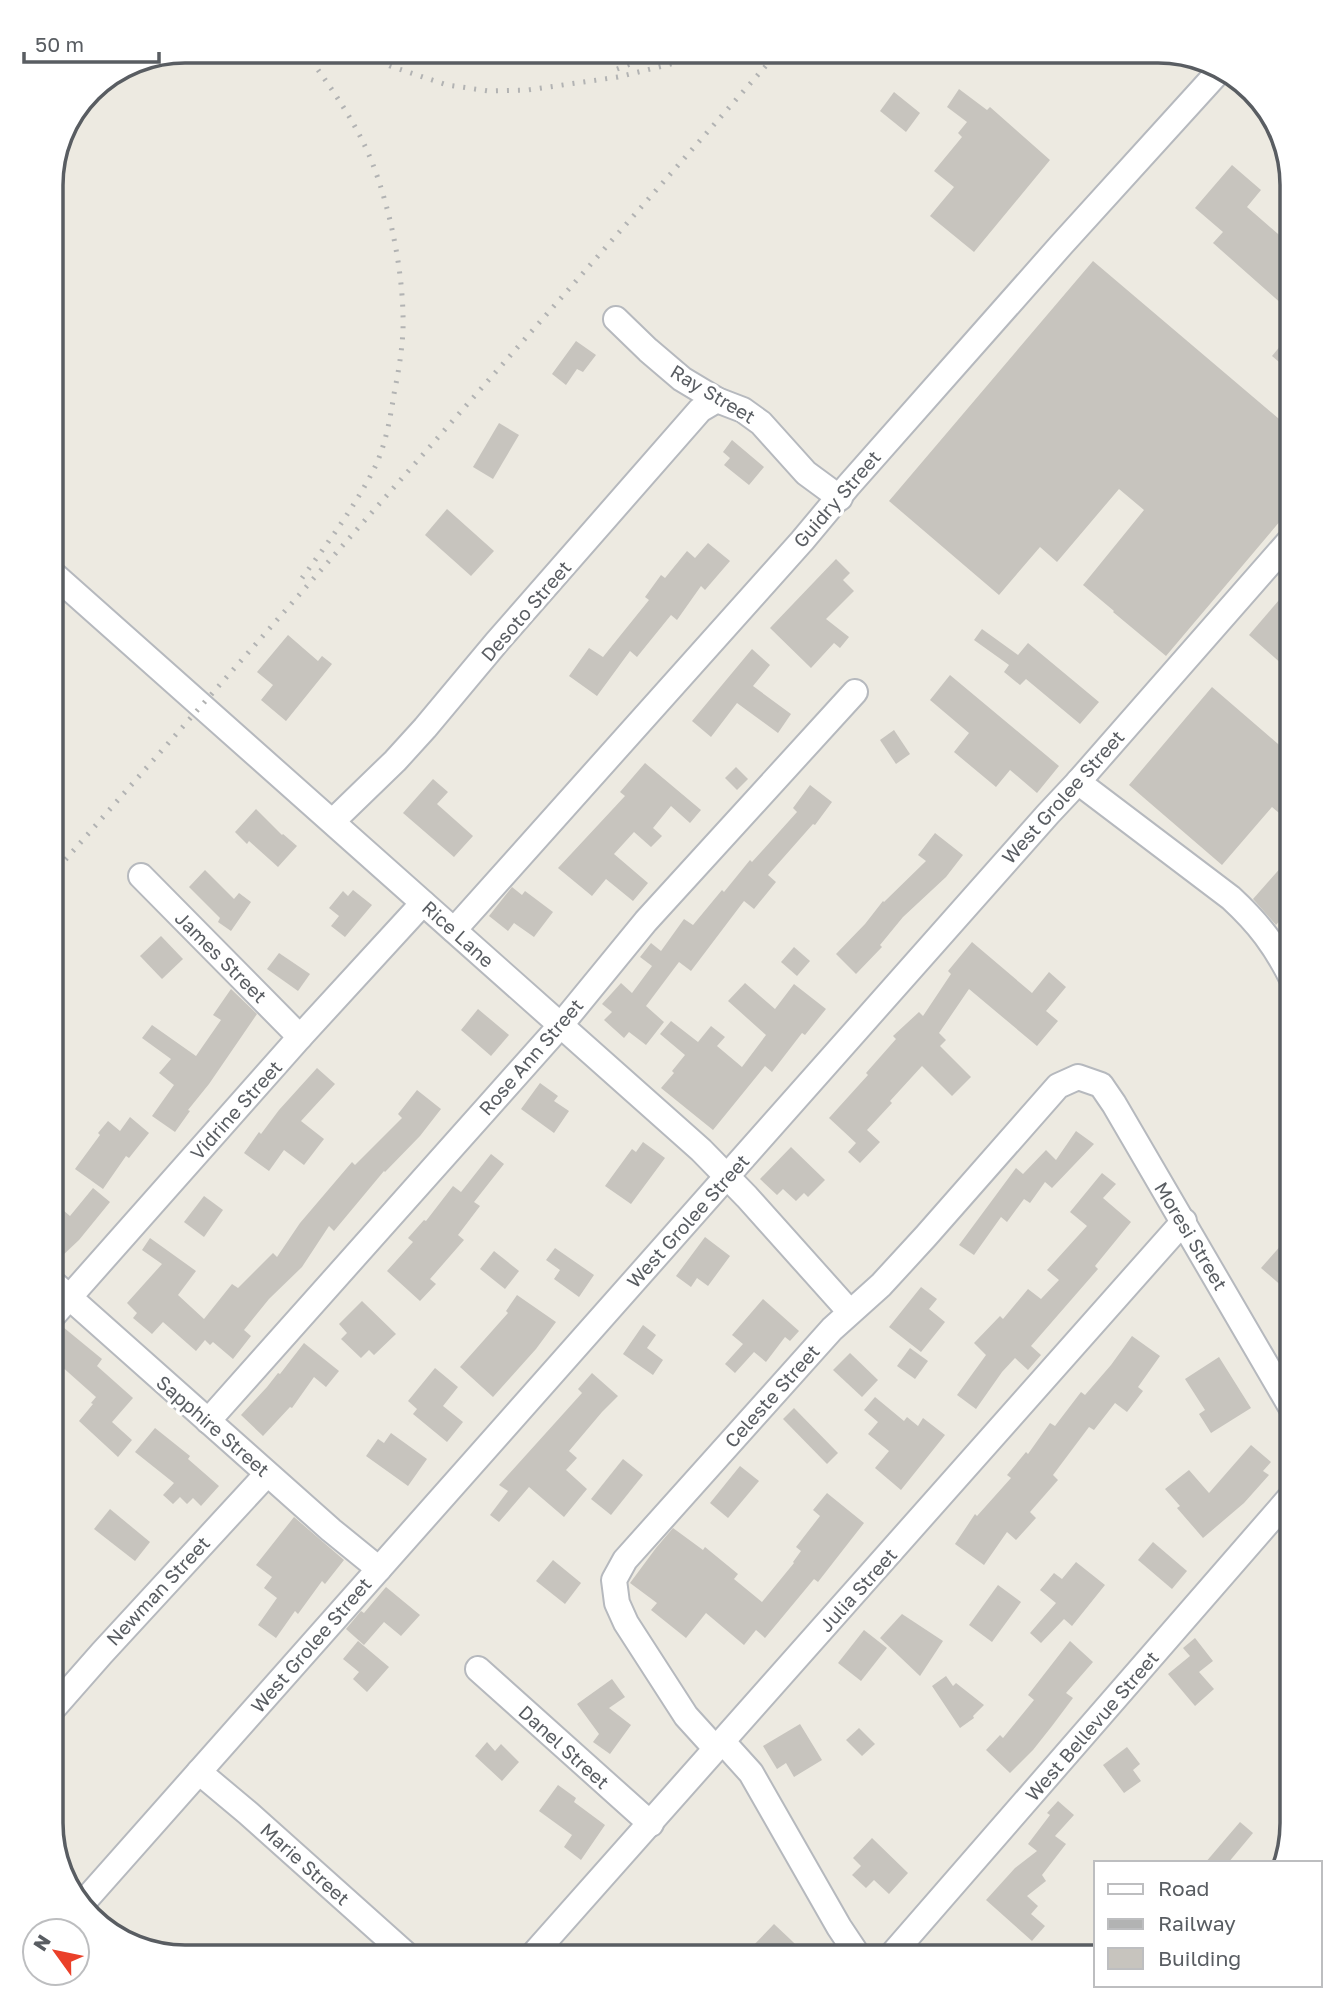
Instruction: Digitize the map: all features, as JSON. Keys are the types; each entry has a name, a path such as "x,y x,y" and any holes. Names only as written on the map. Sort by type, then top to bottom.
{"street":[{"name":"Guidry Street","path":"454,930 840,498 1053,254 1214,77"},
{"name":"Ray Street","path":"616,319 682,379 717,400 743,410 761,424 806,473 840,498"},
{"name":"Desoto Street","path":"333,821 396,761 670,443 700,410 717,400"},
{"name":"West Grolee Street","path":"88,1897 1280,552"},
{"name":"Rice Lane","path":"63,583 701,1150 850,1312"},
{"name":"Rose Ann Street","path":"208,1421 560,1026 646,921 855,692"},
{"path":"1078,782 1223,892 1247,913 1280,956"},
{"name":"James Street","path":"141,876 300,1037"},
{"name":"Vidrine Street","path":"63,1305 422,903"},
{"name":"Moresi Street","path":"1078,1077 1101,1085 1114,1104 1280,1388"},
{"name":"Celeste Street","path":"720,1745 686,1716 626,1623 617,1603 614,1580 625,1560 832,1329 881,1285 1058,1086 1078,1077"},
{"name":"Julia Street","path":"542,1945 1184,1222"},
{"name":"Sapphire Street","path":"63,1291 267,1474 379,1569"},
{"name":"Newman Street","path":"63,1697 267,1474"},
{"name":"West Bellevue Street","path":"900,1945 1280,1509"},
{"name":"Danel Street","path":"478,1669 651,1824"},
{"path":"720,1745 751,1773 851,1945"},
{"name":"Marie Street","path":"199,1772 396,1945"}],"building":[{"path":"959,89 987,110 990,107 1050,160 974,252 930,216 954,187 934,171 962,137 958,133 967,122 947,107"},
{"path":"894,92 920,113 906,132 880,111"},
{"path":"1232,165 1261,190 1247,207 1280,236 1280,302 1213,243 1223,232 1195,208"},
{"path":"1093,261 1280,420 1280,521 1166,656 1083,585 1144,510 1119,489 1057,562 1040,547 999,595 889,501"},
{"path":"576,341 596,355 583,372 577,369 566,385 552,374"},
{"path":"1280,346 1280,363 1272,356"},
{"path":"499,423 519,435 493,479 473,467"},
{"path":"732,440 764,467 749,485 724,465 730,458 723,452"},
{"path":"447,509 494,551 471,576 425,535"},
{"path":"708,543 730,561 705,590 701,586 677,620 671,615 637,657 630,651 597,696 569,676 589,648 603,657 649,600 645,597 661,575 665,578 687,551 695,558"},
{"path":"836,559 850,573 843,580 854,591 826,619 849,637 840,648 834,643 811,668 770,628"},
{"path":"1280,599 1280,662 1249,635"},
{"path":"982,629 1018,655 1028,643 1099,702 1080,724 1026,679 1020,685 1004,672 1009,665 974,640"},
{"path":"288,635 318,661 322,656 332,664 286,721 261,700 273,685 257,672"},
{"path":"752,649 770,665 753,686 791,714 778,733 737,703 711,737 692,721"},
{"path":"950,675 1059,766 1037,793 1010,770 996,787 954,752 969,733 930,700"},
{"path":"1212,687 1280,746 1280,814 1272,807 1222,865 1129,785"},
{"path":"894,730 910,754 896,764 880,740"},
{"path":"645,763 701,810 690,823 671,806 653,828 662,836 651,847 634,832 614,854 648,883 633,901 606,879 592,896 558,868 625,796 620,792"},
{"path":"736,767 748,779 737,790 725,778"},
{"path":"433,779 448,792 437,804 473,836 454,857 403,813"},
{"path":"810,785 832,802 815,825 813,824 768,875 776,882 754,909 744,901 691,971 679,962 646,1006 664,1022 646,1045 629,1032 624,1038 604,1020 612,1012 602,1004 621,983 632,993 652,966 640,957 651,943 661,951 684,919 693,925 722,890 724,892 750,860 752,862 797,812 793,808"},
{"path":"256,809 297,846 278,867 235,832"},
{"path":"935,833 963,855 946,877 903,917 880,945 882,947 856,974 836,954 883,901 926,861 918,855"},
{"path":"1280,869 1280,920 1276,925 1253,899"},
{"path":"205,870 234,899 239,893 251,902 231,931 218,922 220,918 189,887"},
{"path":"512,887 522,895 525,891 553,912 534,937 514,923 508,931 489,916"},
{"path":"353,890 372,905 345,937 331,926 339,916 329,908 343,891 348,896"},
{"path":"161,936 183,959 162,979 140,956"},
{"path":"972,942 1032,993 1049,972 1066,987 1046,1011 1058,1021 1037,1046 969,989 939,1033 946,1040 940,1046 971,1077 952,1096 922,1066 867,1130 880,1142 860,1163 848,1152 856,1143 829,1118 868,1075 866,1073 896,1039 893,1036 919,1012 923,1016 951,974 948,971"},
{"path":"794,947 810,961 797,976 781,962"},
{"path":"279,953 310,974 298,991 267,969"},
{"path":"745,983 775,1009 794,984 826,1009 805,1035 802,1033 772,1072 765,1066 713,1130 661,1088 685,1055 660,1034 671,1021 698,1042 711,1026 725,1037 717,1046 742,1067 766,1035 728,1001"},
{"path":"231,989 257,1014 175,1132 152,1116 174,1085 159,1073 171,1059 142,1038 152,1025 196,1056 221,1020 213,1015"},
{"path":"478,1009 509,1035 491,1056 461,1030"},
{"path":"317,1068 335,1084 301,1121 324,1139 304,1165 284,1150 269,1171 244,1153 259,1132 261,1134"},
{"path":"540,1083 558,1096 554,1101 569,1111 554,1133 521,1109"},
{"path":"417,1090 441,1109 334,1231 329,1226 302,1267 269,1299 244,1330 251,1336 233,1359 213,1342 210,1345 205,1340 196,1351 163,1322 152,1334 133,1318 137,1313 127,1303 162,1264 142,1250 150,1238 196,1271 178,1295 204,1319 232,1284 238,1288 273,1253 277,1257 300,1223 352,1162 355,1165 402,1118 398,1114"},
{"path":"130,1117 149,1133 129,1158 126,1156 103,1189 75,1169 108,1121 120,1131"},
{"path":"1076,1131 1094,1144 1052,1188 1045,1182 1030,1203 1024,1199 1007,1222 1001,1217 974,1255 959,1245 1016,1168 1023,1174 1046,1150 1056,1160"},
{"path":"643,1142 665,1158 631,1204 605,1186 632,1149 636,1152"},
{"path":"791,1147 825,1180 808,1197 804,1193 796,1201 783,1189 777,1195 760,1179"},
{"path":"491,1154 504,1164 474,1202 480,1206 458,1235 464,1240 430,1279 436,1284 420,1301 387,1271 413,1242 408,1238 424,1220 426,1221 453,1186 461,1192"},
{"path":"1102,1173 1116,1184 1103,1198 1131,1222 1095,1266 1098,1269 1031,1346 1041,1355 1028,1370 1015,1358 976,1409 957,1395 986,1355 974,1343 1000,1316 1003,1319 1028,1289 1041,1299 1059,1280 1047,1270 1087,1226 1070,1212"},
{"path":"93,1188 110,1202 63,1255 63,1210 70,1216"},
{"path":"204,1196 223,1210 204,1237 184,1222"},
{"path":"705,1237 730,1256 708,1286 697,1278 691,1287 676,1276"},
{"path":"1280,1247 1280,1285 1261,1268"},
{"path":"555,1248 594,1275 579,1297 554,1279 560,1270 546,1260"},
{"path":"494,1251 519,1271 505,1289 480,1269"},
{"path":"921,1287 937,1299 929,1309 945,1322 921,1352 889,1327"},
{"path":"517,1295 556,1322 493,1397 460,1367 508,1313 506,1311"},
{"path":"763,1299 799,1331 790,1341 785,1337 766,1362 754,1352 735,1373 725,1364 743,1344 732,1335"},
{"path":"362,1301 396,1334 374,1355 369,1350 361,1358 341,1339 347,1333 339,1324"},
{"path":"643,1325 656,1335 647,1348 663,1360 653,1375 623,1354"},
{"path":"63,1327 102,1359 97,1366 133,1398 112,1422 132,1440 118,1457 79,1421 96,1397 63,1368"},
{"path":"1132,1336 1160,1356 1138,1387 1143,1391 1127,1412 1115,1403 1094,1430 1089,1427 1053,1475 1058,1480 1030,1512 1036,1518 1016,1540 1007,1532 984,1565 955,1544 975,1514 977,1516 1011,1478 1007,1475 1026,1452 1028,1454 1050,1423 1055,1426 1081,1392 1085,1395"},
{"path":"304,1343 339,1371 326,1387 314,1377 292,1408 290,1407 263,1436 241,1415 278,1373 280,1374"},
{"path":"910,1348 928,1361 915,1379 897,1366"},
{"path":"850,1353 878,1380 862,1397 833,1370"},
{"path":"1219,1357 1251,1408 1211,1433 1199,1414 1205,1410 1185,1379"},
{"path":"435,1368 458,1387 443,1406 463,1422 447,1442 413,1414 417,1409 408,1401"},
{"path":"592,1373 618,1396 569,1451 577,1458 566,1470 587,1489 564,1517 529,1487 499,1522 490,1515 508,1491 499,1485 582,1393 578,1389"},
{"path":"875,1397 904,1421 907,1417 918,1426 923,1418 945,1435 901,1490 875,1468 889,1451 868,1434 878,1422 864,1410"},
{"path":"794,1408 838,1453 827,1464 783,1419"},
{"path":"155,1428 190,1456 188,1459 219,1486 201,1506 193,1498 187,1504 180,1497 173,1504 163,1495 174,1483 135,1452"},
{"path":"391,1433 427,1459 408,1486 366,1456 378,1439 384,1443"},
{"path":"1251,1445 1271,1462 1263,1471 1269,1475 1244,1503 1203,1538 1177,1508 1180,1506 1165,1489 1189,1470 1209,1493"},
{"path":"623,1459 643,1475 611,1515 591,1499"},
{"path":"740,1466 759,1481 728,1518 710,1503"},
{"path":"827,1493 864,1523 818,1582 814,1579 765,1638 756,1630 744,1645 706,1613 686,1638 651,1610 657,1603 630,1583 673,1528 703,1550 705,1547 738,1574 734,1579 762,1602 794,1563 801,1551 796,1547 820,1516 813,1510"},
{"path":"110,1509 150,1542 135,1561 94,1529"},
{"path":"294,1517 344,1560 325,1584 322,1581 298,1614 295,1611 276,1638 258,1625 277,1598 264,1588 272,1577 256,1565"},
{"path":"1153,1542 1187,1571 1172,1589 1138,1560"},
{"path":"553,1560 581,1583 565,1604 536,1581"},
{"path":"1076,1562 1105,1585 1072,1626 1064,1619 1041,1643 1030,1633 1056,1603 1040,1590 1054,1573 1062,1579"},
{"path":"998,1585 1021,1602 992,1642 969,1625"},
{"path":"386,1587 420,1615 401,1636 384,1622 364,1645 346,1629"},
{"path":"902,1614 943,1641 920,1676 880,1638"},
{"path":"864,1630 887,1648 861,1681 838,1663"},
{"path":"1195,1638 1213,1661 1199,1672 1214,1689 1195,1706 1168,1674 1190,1656 1183,1648"},
{"path":"358,1641 389,1667 367,1692 353,1679 359,1672 343,1659"},
{"path":"1070,1641 1093,1662 1066,1693 1073,1698 1033,1750 1010,1773 986,1750 1000,1735 1003,1738 1034,1700 1028,1695"},
{"path":"946,1676 953,1686 956,1683 984,1705 974,1718 960,1728 932,1686"},
{"path":"612,1679 625,1697 609,1708 631,1725 610,1754 593,1742 599,1734 577,1704"},
{"path":"800,1724 822,1760 794,1777 786,1763 777,1769 763,1746"},
{"path":"859,1728 875,1744 862,1756 846,1740"},
{"path":"487,1742 495,1751 501,1744 519,1762 502,1781 475,1756"},
{"path":"1127,1747 1140,1764 1133,1770 1141,1781 1124,1793 1103,1765"},
{"path":"558,1785 576,1798 574,1802 605,1825 581,1860 564,1847 572,1835 539,1811"},
{"path":"1058,1801 1074,1815 1055,1836 1066,1844 1042,1875 1046,1881 1027,1896 1038,1906 1031,1914 1045,1926 1032,1941 986,1900 1015,1868 1037,1851 1028,1844 1050,1815 1047,1813"},
{"path":"1240,1822 1253,1833 1230,1861 1207,1861"},
{"path":"872,1838 908,1873 889,1894 874,1880 866,1888 852,1875 861,1866 853,1858"},
{"path":"774,1924 796,1945 754,1945"}],"railway":[{"path":"302,578 348,513 377,462 391,414 403,325 396,249 371,159 349,117 313,63"},
{"path":"384,63 447,85 489,91 528,90 618,77 675,63"},
{"path":"617,69 633,63"},
{"path":"63,862 768,63"}]}
